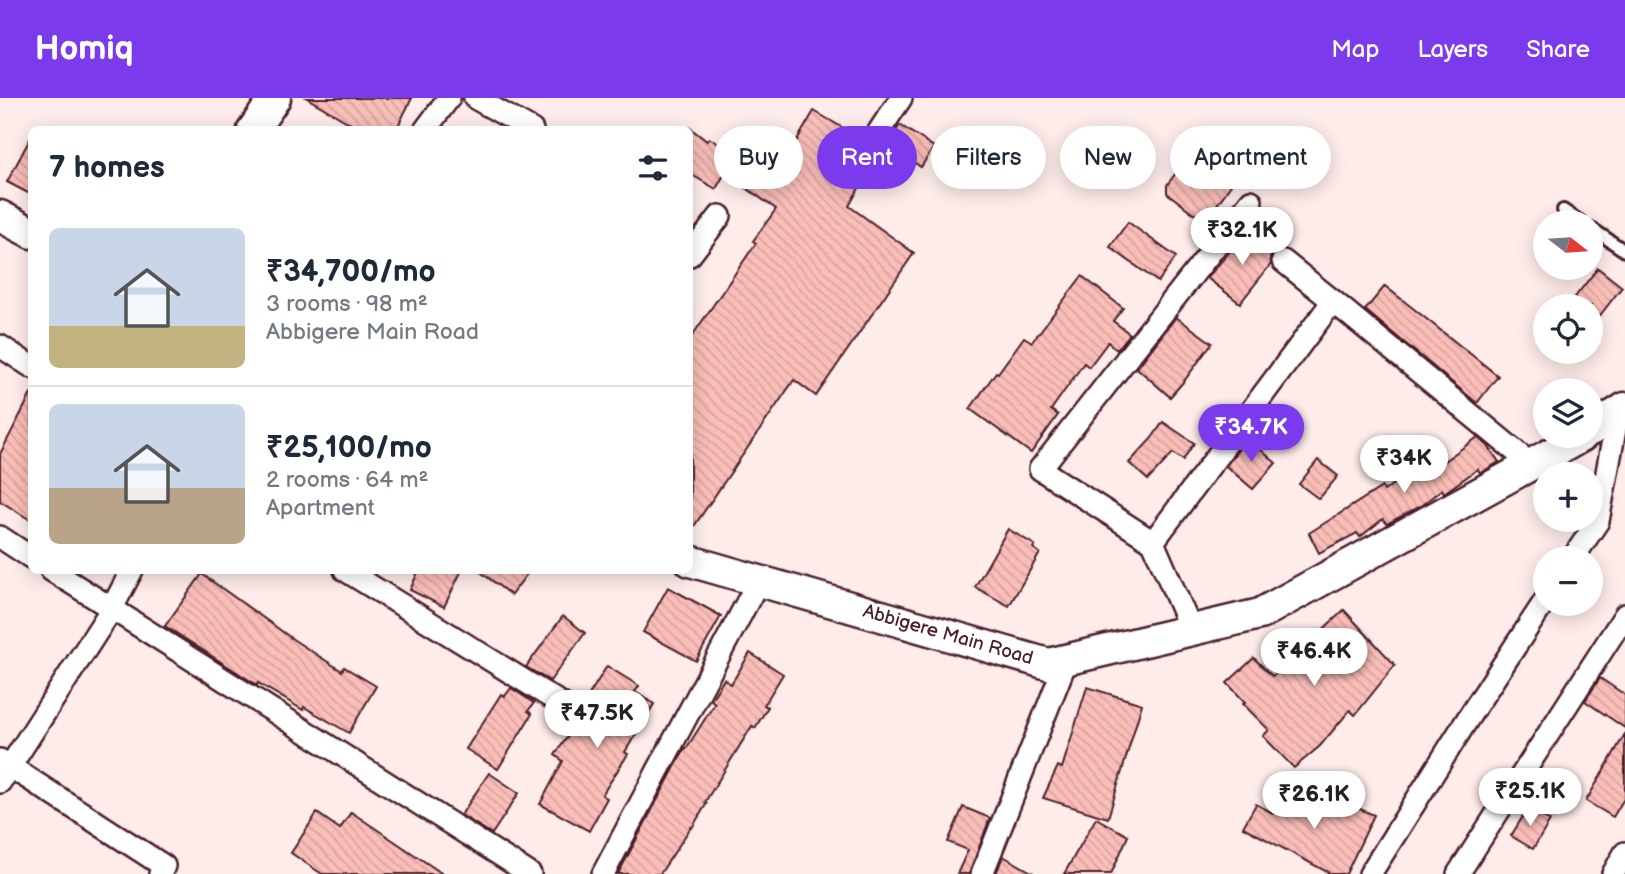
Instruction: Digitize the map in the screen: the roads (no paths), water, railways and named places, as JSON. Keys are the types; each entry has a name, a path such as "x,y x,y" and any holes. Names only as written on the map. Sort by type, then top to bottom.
{"main road":[{"path":"256,126 275,98"},
{"path":"0,216 28,231"},
{"path":"1603,423 1622,411"},
{"name":"Abbigere Main Road","path":"693,562 1048,664 1260,614 1561,448"}],"street":[{"path":"428,126 449,98"},
{"path":"475,98 525,126"},
{"path":"882,126 901,98"},
{"path":"1191,630 1153,542 1040,469 1251,201"},
{"path":"693,251 720,216"},
{"path":"1283,261 1532,465"},
{"path":"1153,542 1333,301"},
{"path":"0,346 28,364"},
{"path":"1581,546 1598,521 1622,411"},
{"path":"0,537 28,555"},
{"path":"57,574 530,874"},
{"path":"130,574 111,610 3,770 164,866 160,874"},
{"path":"351,574 586,719"},
{"path":"603,874 759,580"},
{"path":"1458,874 1625,615"},
{"path":"1370,874 1535,616"},
{"path":"982,874 1068,659"},
{"path":"1613,874 1625,853"}],"lane":[{"path":"1603,236 1625,251"}]}
